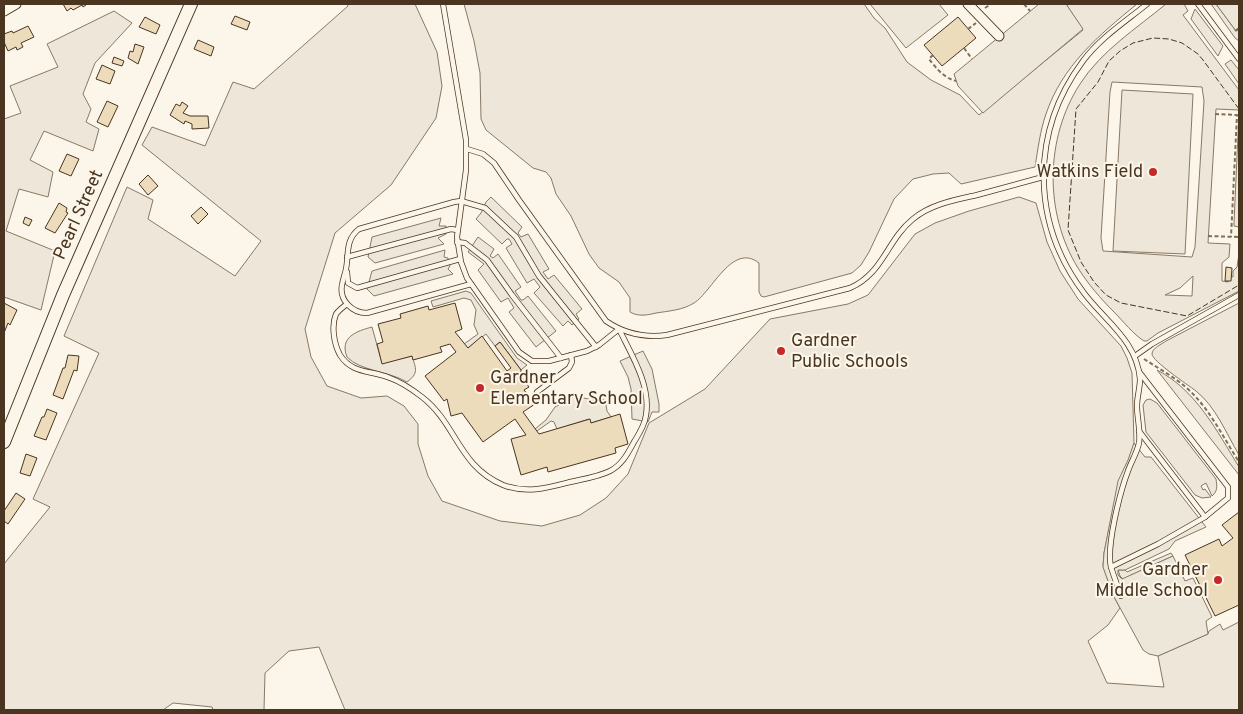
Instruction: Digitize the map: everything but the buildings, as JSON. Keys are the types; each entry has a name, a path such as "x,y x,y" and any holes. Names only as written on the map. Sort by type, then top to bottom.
{"main road":[{"name":"Pearl Street","path":"4,442 63,295 191,4"}],"street":[{"path":"4,11 16,4"},
{"path":"968,4 1002,39"}],"lane":[{"path":"442,4 466,134 467,149 457,242 460,259 471,284 523,356 537,362 561,358 596,347 619,329"},
{"path":"1121,596 1111,566 1112,539 1120,495 1139,443 1137,405 1140,382 1136,355 1119,331 1084,292 1064,260 1046,209 1043,177 1044,156 1050,126 1076,71 1102,40 1147,4"},
{"path":"1198,4 1239,58"},
{"path":"467,149 480,152 490,158 606,321 619,329 643,336 667,335 850,288 862,282 874,272 904,227 924,211 941,204 1043,177"},
{"path":"471,284 371,313 358,312 347,304 341,290 349,242 359,229 461,201 485,208 516,237 539,276 596,347"},
{"path":"347,257 449,229 458,230"},
{"path":"457,242 463,242 487,260 561,358"},
{"path":"346,268 348,283 357,288 460,259"},
{"path":"1136,355 1239,295"},
{"path":"347,304 337,313 334,328 338,349 347,363 355,369 391,378 421,396 442,416 458,445 480,470 496,481 522,490 546,488 611,471 625,458 645,419 646,401 639,372 619,329"},
{"path":"537,392 569,368 572,362 571,355"},
{"path":"1111,566 1158,544 1206,517 1228,498 1228,486 1139,372"},
{"path":"1139,431 1206,517"}],"path":[{"path":"1024,4 1030,11"},
{"path":"1235,31 1239,28"},
{"path":"964,48 972,59"},
{"path":"933,55 929,59 937,69 948,78 956,81"},
{"path":"1215,114 1237,115 1231,237"},
{"path":"1208,236 1239,237"},
{"path":"1136,355 1180,382 1194,394 1239,462"}],"shaded area":[{"path":"347,4 415,4 437,52 442,86 436,118 391,185 335,233 305,329 311,357 327,386 361,398 387,396 404,406 418,424 418,444 428,476 442,501 500,521 542,526 580,515 606,498 628,474 649,423 705,389 770,319 848,304 868,295 915,234 935,223 1019,197 1036,203 1047,242 1060,271 1078,299 1121,346 1132,373 1134,443 1111,519 1103,566 1113,595 1120,608 1108,625 1088,641 1107,683 1164,687 1158,656 1208,634 1209,631 1220,624 1223,630 1239,622 1239,710 345,710 319,647 289,651 265,673 264,710 213,710 212,707 173,703 163,710 4,710 4,564 50,507 33,499 99,353 64,336 127,187 153,200 148,219 235,276 261,241 142,145 152,127 205,146 233,82 254,89 348,6"},
{"path":"464,4 864,4 874,18 885,28 907,62 931,80 960,95 979,115 1083,30 1066,4 1137,4 1083,53 1062,81 1044,120 1035,167 961,184 949,173 933,174 913,179 894,199 869,252 861,265 852,273 764,297 759,292 759,263 749,258 740,259 723,271 694,303 676,310 636,315 630,312 630,298 619,282 599,268 589,254 571,216 556,194 551,178 546,172 533,168 486,130 481,119 480,73"},
{"path":"870,4 939,4 948,15 906,48"},
{"path":"1039,4 1066,4 1083,29 983,113 958,86 954,74"},
{"path":"1166,4 1184,4 1188,11 1183,15 1239,90 1239,110 1216,109 1208,243 1230,244 1229,257 1222,263 1222,281 1228,282 1229,276 1233,277 1233,271 1237,267 1239,254 1239,291 1144,341 1104,302 1078,268 1067,247 1059,224 1054,200 1053,176 1055,151 1060,128 1068,105 1080,84 1098,61","holes":["1112,82 1202,87 1204,101 1195,247 1192,257 1103,251 1101,238","1193,276 1192,296 1165,295 1180,288"]},
{"path":"1211,4 1216,4 1236,31 1239,29 1239,41 1235,38"},
{"path":"1216,4 1239,4 1239,29 1236,31"},
{"path":"1195,9 1223,46 1218,56 1191,19"},
{"path":"114,11 132,23 95,63 83,94 91,109 86,122 99,129 93,151 44,131 30,160 53,172 48,197 19,189 6,231 55,251 41,310 4,297 4,119 21,113 10,86 58,67 47,44"},
{"path":"1231,60 1239,70 1239,84 1225,64"},
{"name":"Watkins Field","path":"1122,90 1193,94 1185,254 1113,251"},
{"path":"1239,112 1239,227 1234,226 1234,223"},
{"path":"491,197 522,227 518,233 521,237 528,234 549,269 543,272 548,279 554,275 582,309 576,314 579,319 572,325 568,321 563,326 534,293 540,287 534,279 527,283 506,248 512,244 509,239 502,244 476,219"},
{"path":"441,218 439,226 446,226 446,234 438,238 444,244 375,263 368,257 372,237"},
{"path":"478,237 494,249 490,256 493,258 498,254 521,287 515,291 521,300 528,296 556,331 536,347 509,312 514,308 508,298 501,302 478,270 484,264 468,252"},
{"path":"445,250 444,257 448,258 450,266 448,269 453,274 374,296 367,289 372,271"},
{"path":"466,291 471,293 517,358 527,365 521,370 500,342 495,346 486,334 468,348 464,344 478,334 474,325 476,310 471,300 464,298 433,307 431,301"},
{"path":"1239,303 1239,455 1220,421 1203,397 1158,362 1152,352 1166,341"},
{"path":"372,327 382,363 412,356 416,370 407,382 359,365 347,357 345,344 347,340 355,333"},
{"path":"643,351 652,369 659,404 659,412 652,412 648,422 632,419 631,389 628,377 620,361"},
{"path":"1157,370 1171,378 1204,412 1239,467 1239,475"},
{"path":"575,396 597,401 605,399 607,411 611,417 591,423 589,419 557,429 554,422 551,421 537,431 535,429 546,420 555,407"},
{"path":"1150,399 1157,403 1216,479 1217,486 1212,496 1206,483 1201,486 1211,497 1202,498 1195,495 1146,432 1143,405 1146,400"},
{"path":"1134,443 1145,457 1151,457 1206,527 1175,541 1169,549 1125,570 1118,570 1118,575 1122,579 1173,556 1185,581 1193,578 1212,617 1206,621 1208,634 1158,656 1143,650 1113,595 1103,567 1118,481"},
{"path":"1171,553 1173,556 1129,576 1127,583 1120,576 1118,570 1125,570 1127,572"}],"fence":[{"path":"1239,109 1198,54 1182,43 1169,39 1153,38 1133,43 1120,51 1109,61 1098,82 1076,109 1068,230 1081,262 1094,282 1106,295 1121,303 1187,316 1239,285"}],"place":[{"name":"Watkins Field","path":"1153,172"},
{"name":"Gardner Public Schools","path":"781,351"},
{"name":"Gardner Elementary School","path":"480,388"},
{"name":"Gardner Middle School","path":"1218,580"}]}
